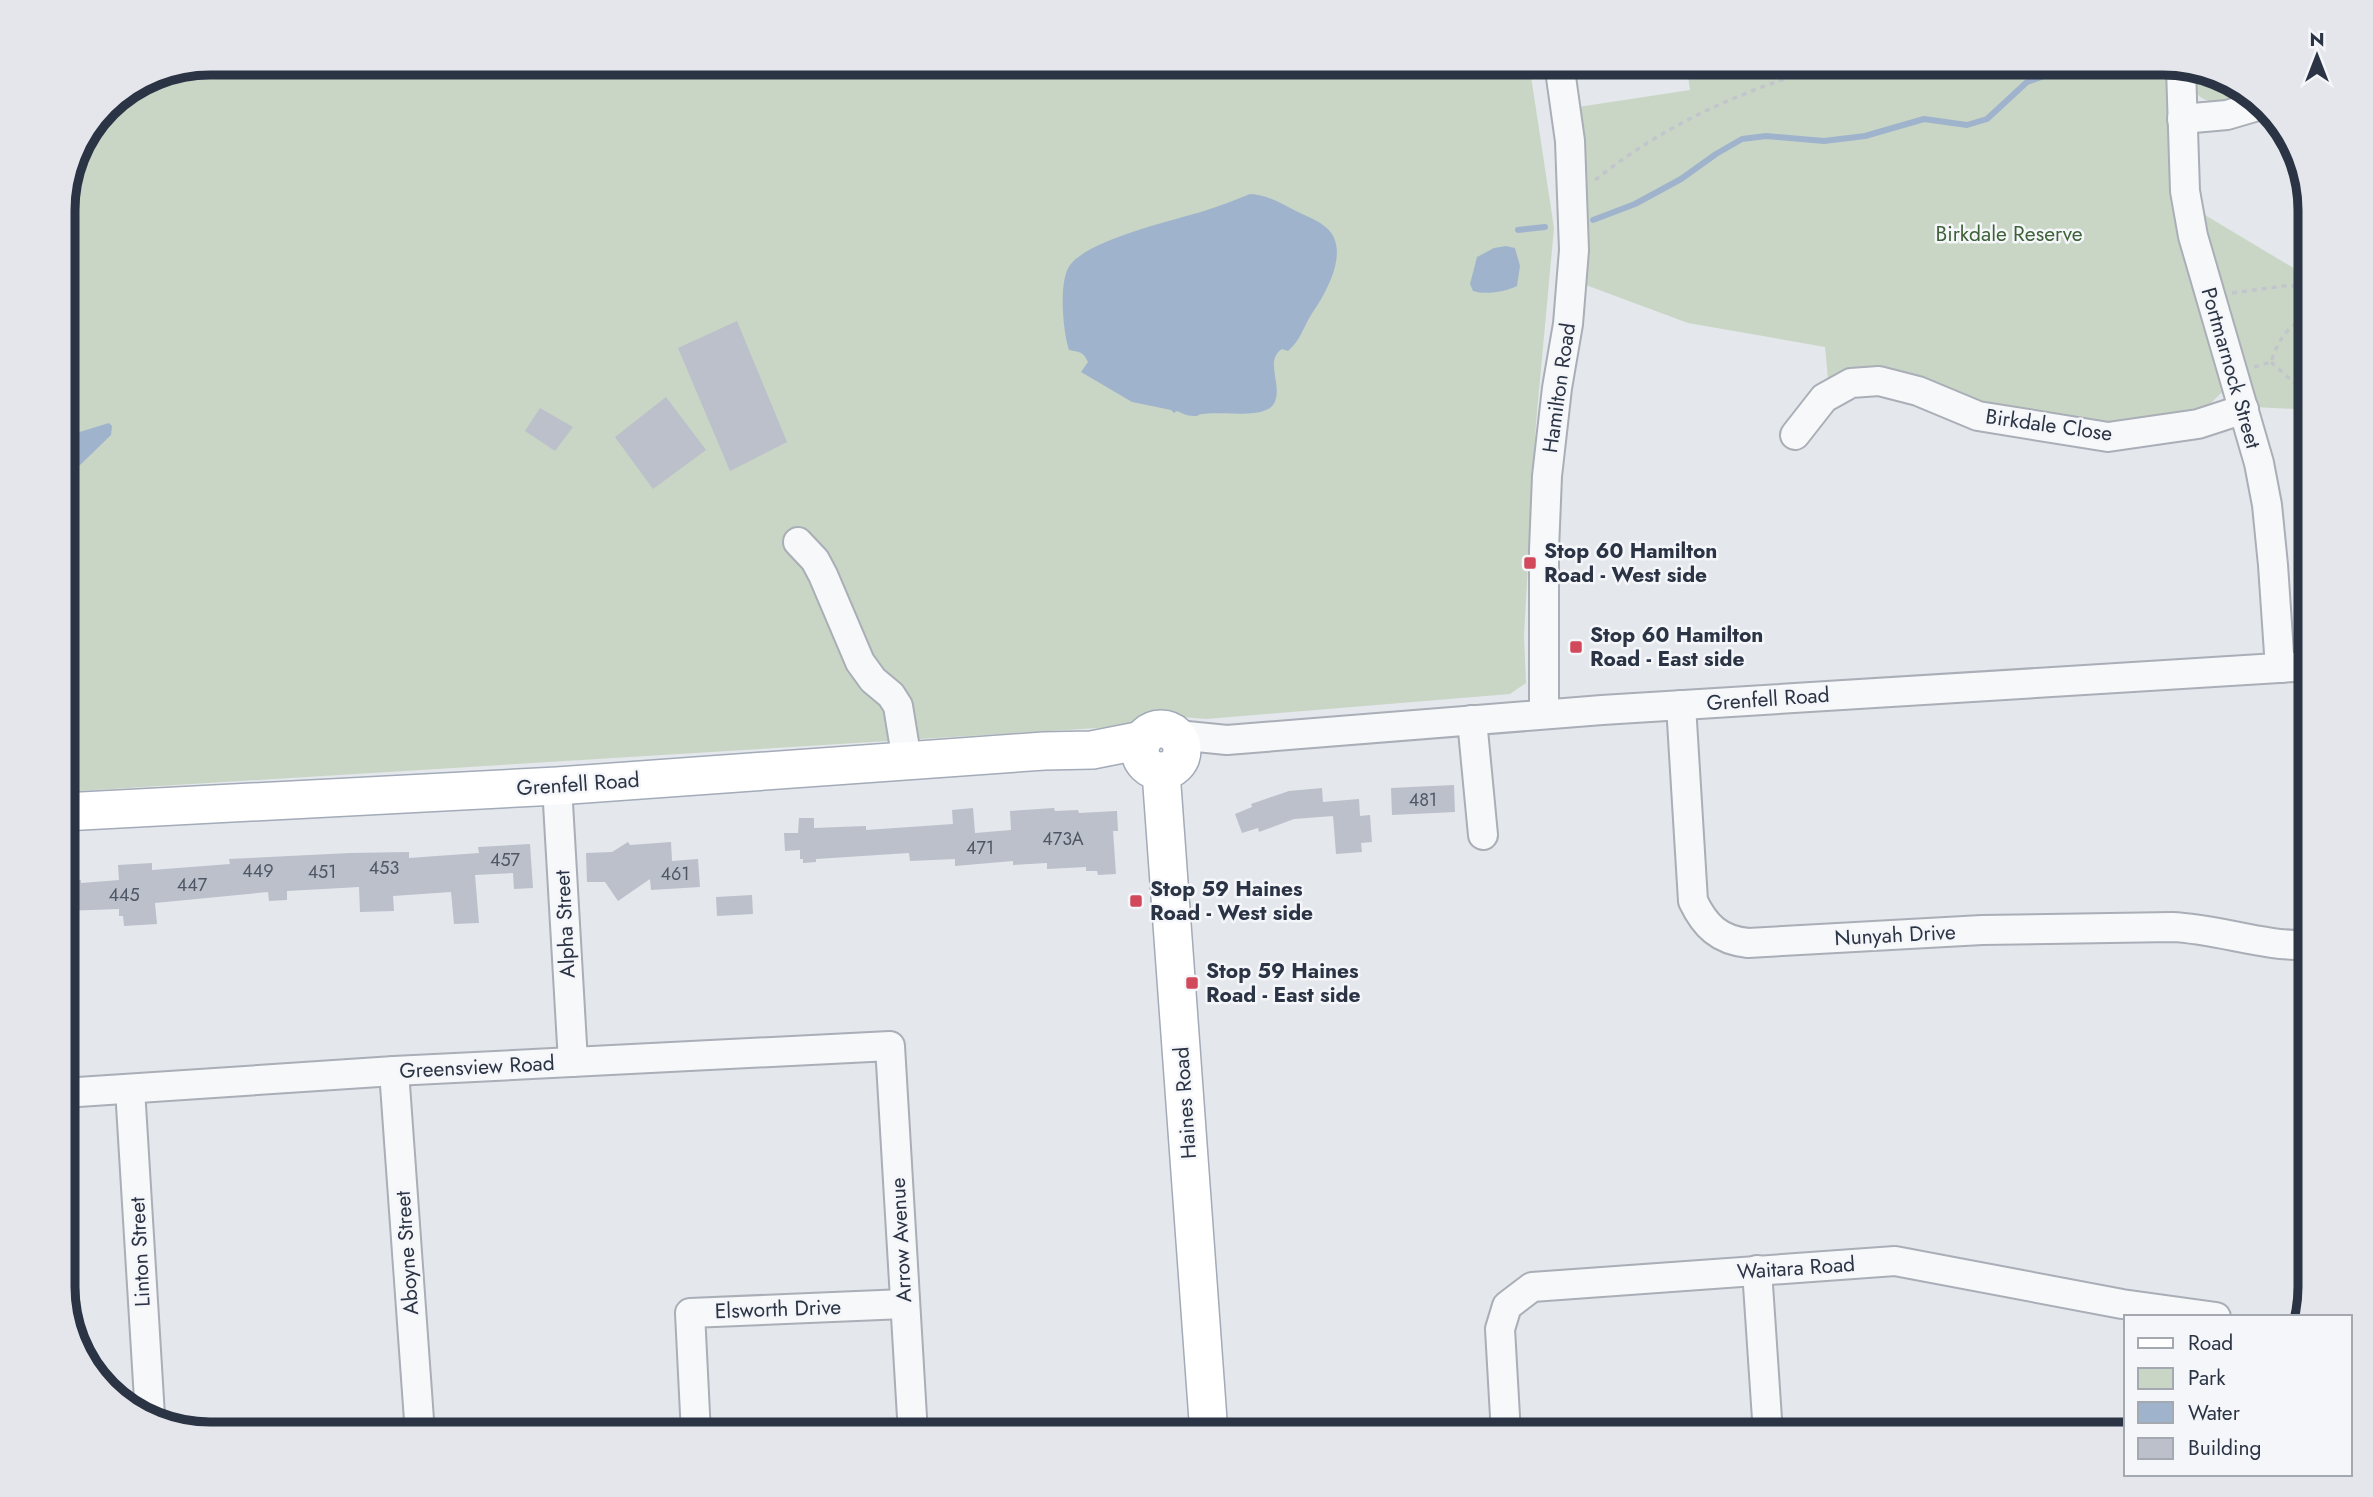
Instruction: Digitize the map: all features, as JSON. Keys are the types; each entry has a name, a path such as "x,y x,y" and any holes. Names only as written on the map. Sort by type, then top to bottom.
{"main road":[{"name":"Grenfell Road","path":"76,811 557,786 1092,750 1161,752"},
{"name":"Haines Road","path":"1161,752 1208,1422"}],"street":[{"name":"Hamilton Road","path":"1544,714 1547,476 1574,250 1570,141 1561,75"},
{"name":"Portmarnock Street","path":"2181,76 2185,191 2193,236 2259,463 2267,505 2280,668"},
{"path":"2182,119 2227,115 2251,108"},
{"name":"Birkdale Close","path":"1795,435 1824,398 1851,383 1879,381 1918,391 1978,416 2108,437 2198,424 2244,408"},
{"path":"798,542 823,575 867,673 891,695 898,706 907,761"},
{"name":"Grenfell Road","path":"1161,752 1227,740 1544,714 2297,667"},
{"name":"Nunyah Drive","path":"1681,705 1693,901 1703,922 1722,936 1736,942 1982,930 2172,927 2201,929 2279,945 2298,945"},
{"path":"1472,720 1483,835"},
{"name":"Alpha Street","path":"557,786 573,1062"},
{"name":"Greensview Road","path":"76,1092 394,1071 890,1046"},
{"name":"Arrow Avenue","path":"890,1046 913,1422"},
{"name":"Aboyne Street","path":"394,1071 419,1422"},
{"name":"Linton Street","path":"130,1089 149,1407"},
{"name":"Waitara Road","path":"1505,1422 1500,1329 1507,1306 1532,1287 1895,1261 2122,1304 2202,1315"},
{"path":"1757,1270 1767,1422"},
{"name":"Elsworth Drive","path":"695,1422 690,1313 904,1304"}],"path":[{"path":"1573,197 1621,159 1694,115 1794,75"},
{"path":"2234,306 2230,293 2266,286 2291,285 2297,288"},
{"path":"2271,362 2278,342 2297,322"},
{"path":"2233,374 2271,362"},
{"path":"2271,362 2297,385"}],"green space":[{"path":"210,75 1531,75 1554,228 1536,423 1524,636 1526,683 1510,694 1206,719 1157,715 1131,726 76,791 76,192 89,150 109,121 143,93 167,82"},
{"name":"Birkdale Reserve","path":"1688,75 2172,75 2224,390 2211,403 2195,410 2110,428 1980,405 1851,369 1828,379 1825,347 1688,323 1583,284 1578,107 1690,90"},
{"path":"2192,79 2215,85 2238,98 2220,102 2205,99 2194,89"},
{"path":"2200,212 2297,270 2297,411 2255,407"}],"water":[{"path":"1250,194 1274,200 1316,220 1329,230 1336,244 1335,265 1322,298 1296,343 1288,351 1282,349 1274,360 1277,391 1273,405 1260,412 1250,413 1210,413 1193,416 1177,411 1174,413 1171,410 1132,402 1081,372 1088,362 1082,354 1069,350 1065,331 1063,294 1070,265 1080,256 1113,239"},
{"path":"1494,248 1515,248 1520,266 1517,286 1495,292 1473,291 1470,284 1477,257"},
{"path":"109,423 112,426 111,435 76,469 76,433"}],"building":[{"path":"737,321 787,442 730,471 678,348"},
{"path":"666,397 706,450 653,489 615,437"},
{"path":"540,408 573,427 555,451 525,431"},
{"path":"1454,785 1455,812 1392,815 1391,788"},
{"path":"1322,788 1323,802 1359,799 1360,816 1370,815 1372,842 1361,843 1362,852 1336,854 1333,816 1294,819 1259,832 1258,828 1242,833 1235,814 1252,807 1251,804 1289,791"},
{"path":"973,808 975,833 1011,830 1010,811 1054,808 1055,811 1078,810 1079,813 1117,811 1118,831 1113,831 1116,874 1098,875 1097,871 1086,871 1086,867 1047,869 1047,863 1013,865 1013,861 955,866 955,859 910,861 909,853 816,859 816,862 803,863 800,850 785,851 784,833 798,833 799,818 814,818 814,828 866,826 866,830 953,824 952,810"},
{"path":"628,842 630,845 671,842 672,861 698,859 700,887 651,890 650,879 618,901 605,882 587,882 586,853 612,852"},
{"path":"530,844 533,888 514,889 513,873 475,875 479,923 454,924 451,892 393,896 394,911 360,912 359,887 287,891 287,900 269,901 268,892 155,903 157,924 124,926 119,909 76,911 76,880 81,880 81,883 119,880 118,865 152,863 152,870 230,864 229,859 350,853 409,852 409,858 479,853 478,847"},
{"path":"752,895 753,914 717,916 716,897"}],"waterway":[{"path":"1593,220 1635,204 1681,179 1742,139 1766,136 1824,141 1865,136 1924,119 1967,125 1987,119 2027,82 2047,75"},
{"path":"1518,230 1545,227"}],"place":[{"name":"Stop 60 Hamilton Road - West side","path":"1530,563"},
{"name":"Stop 60 Hamilton Road - East side","path":"1576,647"},
{"name":"Stop 59 Haines Road - West side","path":"1136,901"},
{"name":"Stop 59 Haines Road - East side","path":"1192,983"}]}
